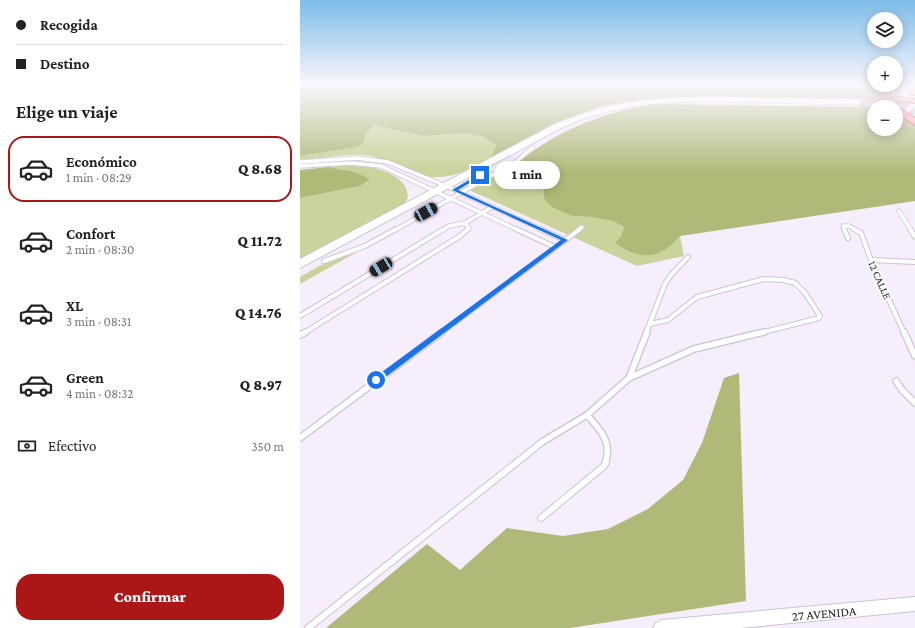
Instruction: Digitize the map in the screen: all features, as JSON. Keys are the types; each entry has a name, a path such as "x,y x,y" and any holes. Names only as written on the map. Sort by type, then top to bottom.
{"main road":[{"path":"454,190 571,119 586,114"},
{"path":"301,269 324,261 533,146 591,116 597,114"},
{"path":"904,114 915,122"},
{"path":"301,269 443,196"}],"street":[{"name":"27 AVENIDA","path":"661,628 685,627 915,604"}],"lane":[{"path":"300,162 344,158 372,159 388,162 565,240"},
{"path":"300,166 342,162 368,163 381,166 555,247"},
{"path":"402,176 411,172"},
{"path":"300,316 449,226 465,223 492,207"},
{"path":"899,211 915,237"},
{"path":"300,336 460,236 469,228 465,223"},
{"name":"12 CALLE","path":"848,238 843,226 848,226 861,233 871,260 915,356"},
{"path":"300,438 582,227"},
{"path":"629,378 665,284 671,275 688,257"},
{"path":"871,260 915,262"},
{"path":"308,628 542,442 587,415 629,378 694,349 819,318 820,316 796,284 786,281 764,279 697,298 668,320 650,324"},
{"path":"896,381 902,390 915,403"},
{"path":"541,518 604,466 607,461 608,446 604,433 587,415"}],"green space":[{"path":"300,114 582,114 490,160 496,145 484,137 463,133 424,136 373,125 365,136 364,142 358,147 300,156"},
{"path":"608,114 867,114 867,136 903,136 903,117 915,125 915,201 680,236 665,250 657,254 641,255 624,249 615,243 621,236 624,227 613,221 591,217 572,216 552,207 544,198 543,182 509,169 550,140 579,125"},
{"path":"373,125 424,136 463,133 484,137 496,145 490,160 457,174 439,177 422,175 383,160 363,155 345,155 300,161 300,156 358,147 364,142 365,136"},
{"path":"348,163 379,169 394,176 405,186 408,198 403,206 300,260 300,198 360,186 369,179 355,172 329,167 300,169"},
{"path":"329,167 355,172 370,179 360,186 300,198 300,170"},
{"path":"509,169 543,182 544,198 572,216 591,217 613,221 624,227 621,236 680,236 684,256 637,266 469,190"},
{"path":"357,252 300,284 300,277 319,266"},
{"path":"739,373 746,601 570,628 326,628 427,544 460,570 507,528 563,536 608,529 648,509 683,480 702,443 724,378"}],"route":[{"path":"376,380 565,240 454,190 480,175"}]}
